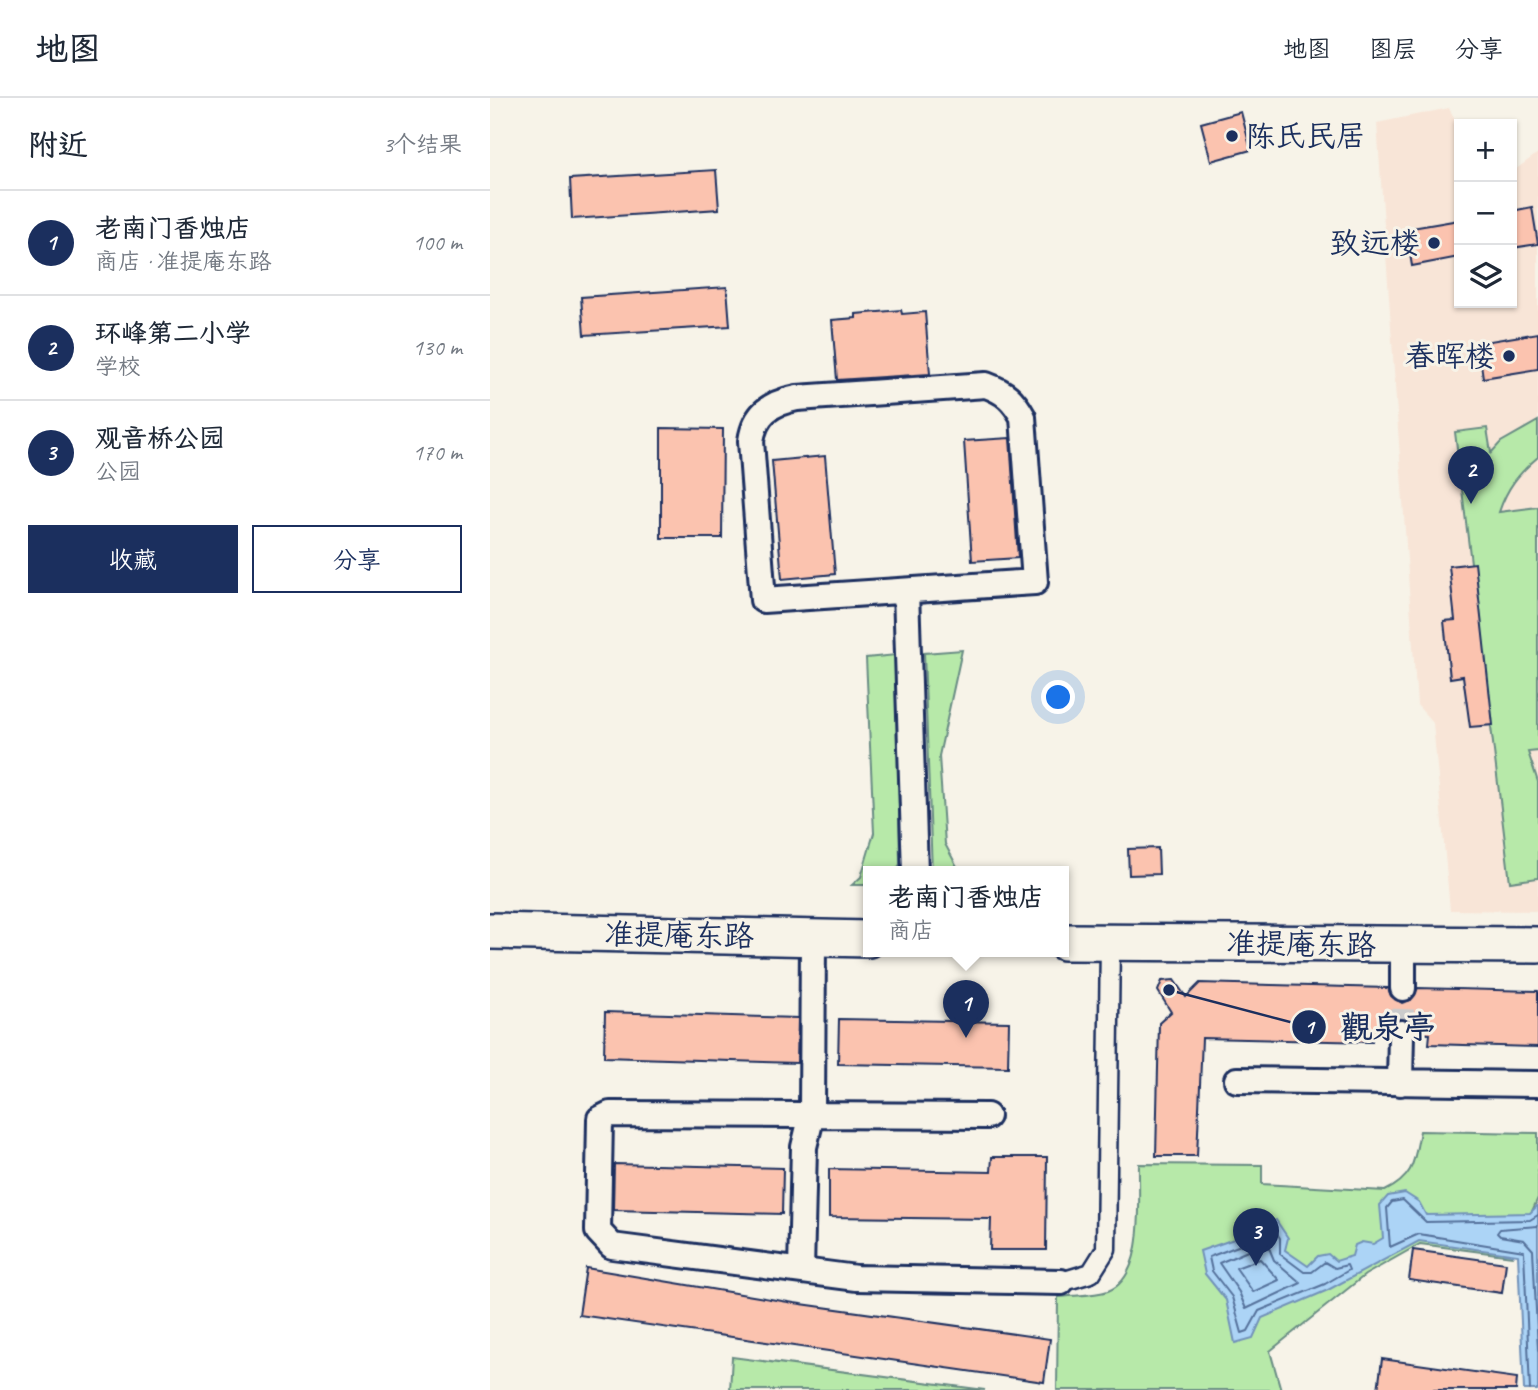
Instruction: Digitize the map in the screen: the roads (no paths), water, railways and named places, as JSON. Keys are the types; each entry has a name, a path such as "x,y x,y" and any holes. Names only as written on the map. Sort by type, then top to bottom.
{"main road":[{"name":"准提庵东路","path":"490,931 863,939"},
{"name":"准提庵东路","path":"1069,942 1538,945"}],"street":[{"path":"986,385 1003,391 1014,401 1023,417 1035,582 906,591 763,600 751,441 753,426 764,411 780,401 797,398 986,385"},
{"path":"906,591 915,866"},
{"path":"801,1270 804,1147 811,1114 813,938"},
{"path":"987,1116 610,1114 600,1119 598,1231 612,1245 856,1278 1060,1282 1091,1272 1106,1249 1110,942"},
{"path":"1402,988 1403,945"},
{"path":"1401,1033 1401,1083"},
{"path":"1237,1080 1538,1083"}],"water":[{"path":"1405,1193 1419,1202 1426,1215 1530,1213 1538,1205 1538,1390 1524,1390 1518,1255 1419,1241 1328,1290 1262,1318 1253,1338 1235,1343 1226,1300 1205,1274 1200,1251 1251,1233 1276,1220 1288,1238 1285,1250 1308,1266 1318,1256 1328,1254 1336,1261 1352,1256 1355,1245 1362,1242 1373,1244 1383,1238 1380,1205 1388,1196"}],"tunnel":[{"path":"1401,1033 1403,988"}],"place":[{"name":"陈氏民居","path":"1232,136"},
{"name":"致远楼","path":"1434,243"},
{"name":"春晖楼","path":"1509,356"},
{"name":"环峰第二小学","path":"1471,504"},
{"name":"觀泉亭","path":"1169,990"},
{"name":"老南门香烛店","path":"966,1038"},
{"name":"观音桥公园","path":"1256,1266"}]}
